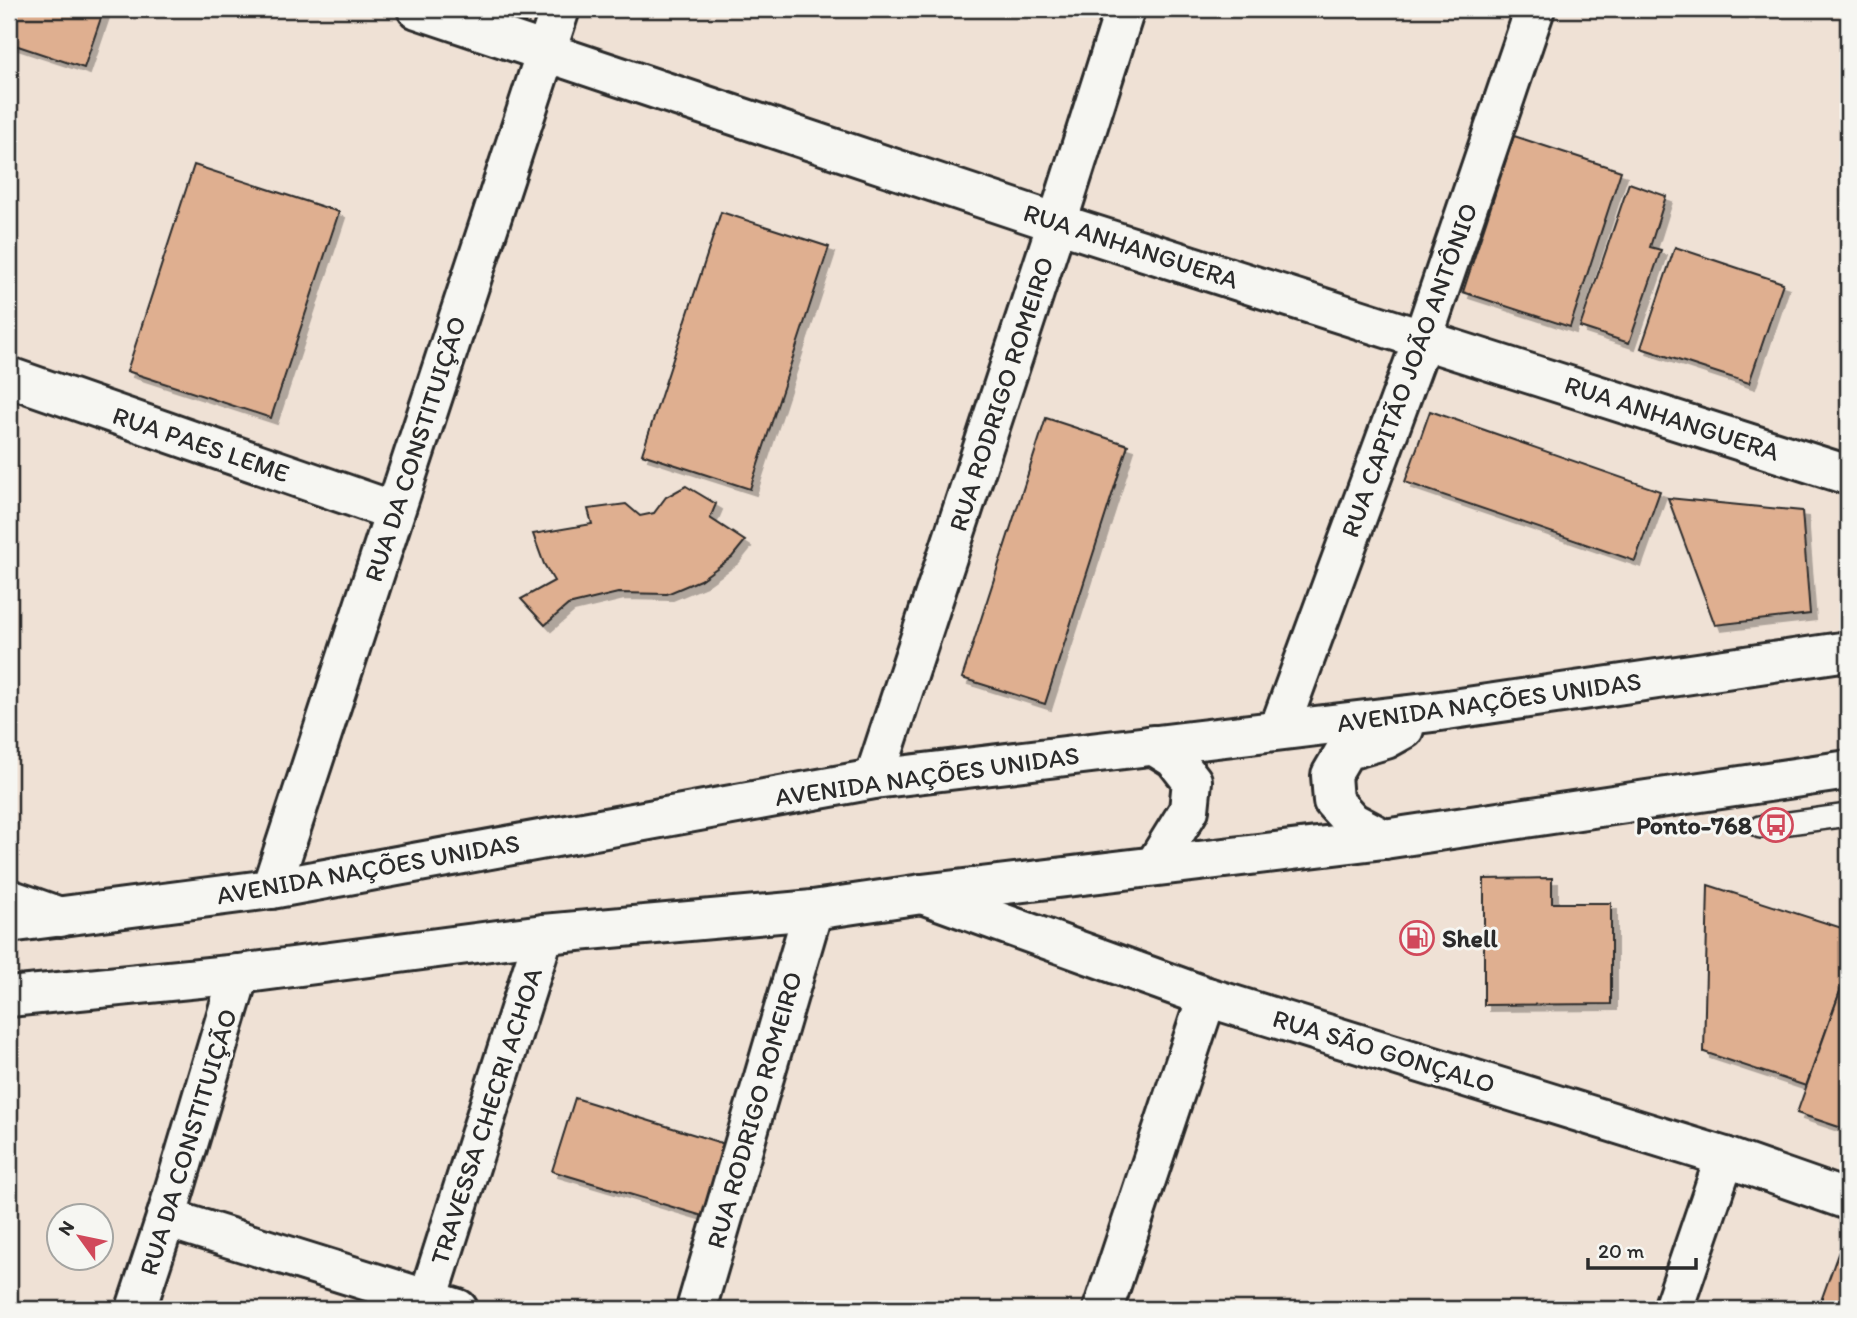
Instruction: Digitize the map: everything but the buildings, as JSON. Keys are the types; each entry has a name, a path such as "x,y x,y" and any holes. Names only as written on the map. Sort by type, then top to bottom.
{"street":[{"name":"RUA ANHANGUERA","path":"417,9 1057,223 1848,475"},
{"name":"RUA DA CONSTITUIÇÃO","path":"271,889 560,9"},
{"name":"RUA RODRIGO ROMEIRO","path":"874,779 1125,9"},
{"name":"RUA CAPITÃO JOÃO ANTÔNIO","path":"1279,729 1423,338 1535,9"},
{"name":"RUA PAES LEME","path":"9,377 394,512"},
{"name":"AVENIDA NAÇÕES UNIDAS","path":"9,923 271,889 874,779 1433,712 1848,651"},
{"path":"1384,839 1352,822 1334,801 1331,775 1345,751 1386,738 1433,712"},
{"path":"1153,745 1174,758 1192,781 1189,810 1155,865"},
{"path":"9,997 239,974 544,934 813,910 1155,865 1384,839 1848,771"},
{"name":"RUA SÃO GONÇALO","path":"922,894 1207,997 1724,1157 1848,1200"},
{"path":"9,899 60,917"},
{"name":"RUA RODRIGO ROMEIRO","path":"696,1309 813,910"},
{"name":"TRAVESSA CHECRI ACHOA","path":"443,1304 544,934"},
{"name":"RUA DA CONSTITUIÇÃO","path":"136,1309 239,974"},
{"path":"1103,1309 1207,997"},
{"path":"1673,1309 1724,1157"},
{"path":"166,1218 443,1304"}],"lane":[{"path":"1760,827 1848,815"}],"place":[{"name":"Ponto-768","path":"1776,825"},
{"name":"Shell","path":"1417,938"}]}
